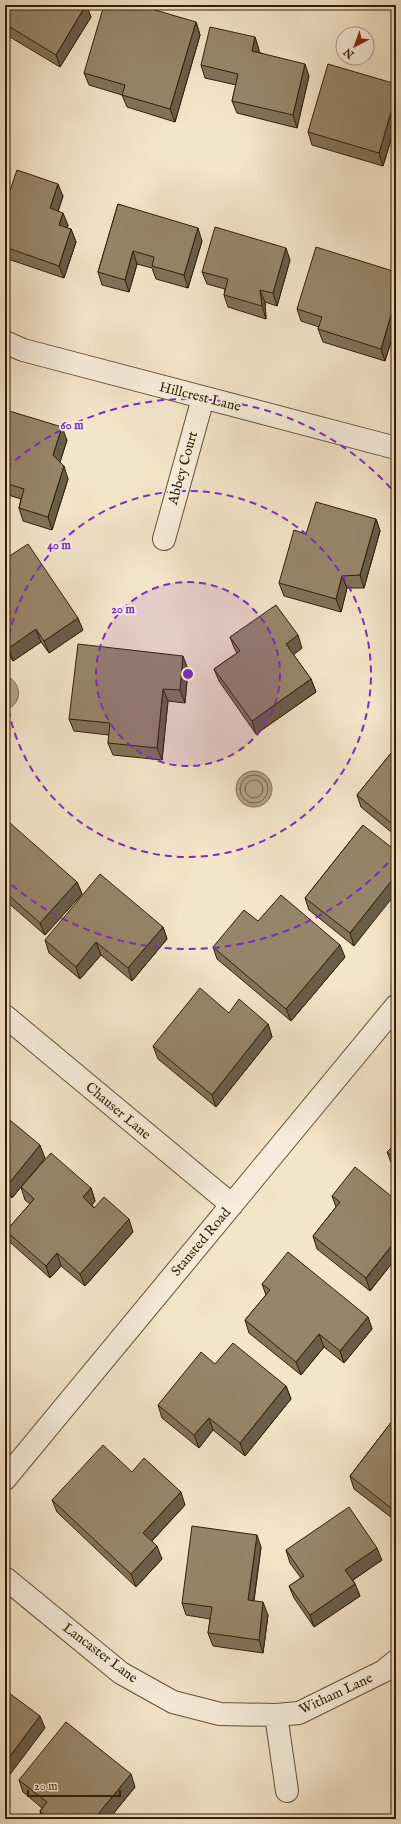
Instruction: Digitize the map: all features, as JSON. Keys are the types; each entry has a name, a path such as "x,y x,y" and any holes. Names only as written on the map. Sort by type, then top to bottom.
{"street":[{"name":"Hillcrest Lane","path":"5,342 23,350 396,448"},
{"name":"Abbey Court","path":"164,539 203,398"},
{"name":"Stansted Road","path":"5,1479 396,1006"},
{"name":"Chauser Lane","path":"5,1016 232,1205"},
{"name":"Lancaster Lane","path":"5,1578 121,1673 173,1702 220,1714 276,1715"},
{"name":"Witham Lane","path":"276,1715 299,1714 384,1671 396,1661"},
{"path":"276,1715 287,1791"}],"water":[{"path":"5,675 11,678 15,683 18,698 11,707 5,710"},
{"path":"258,771 267,776 271,782 271,796 267,802 258,807 250,807 241,802 237,796 236,785 241,776 247,772"}],"building":[{"path":"5,5 86,5 56,55 5,24"},
{"path":"104,5 138,5 196,22 170,109 122,95 125,85 84,73"},
{"path":"210,27 255,37 252,51 305,64 293,115 232,101 238,74 201,65"},
{"path":"328,64 396,84 396,95 379,153 308,132"},
{"path":"17,170 58,184 50,208 63,213 59,225 71,229 59,266 5,247 5,205"},
{"path":"118,204 198,228 184,275 152,266 154,257 133,251 125,280 98,272"},
{"path":"215,227 286,248 273,293 260,290 262,306 224,295 228,279 202,272"},
{"path":"316,247 396,272 396,298 381,349 318,329 322,317 297,309"},
{"path":"6,410 62,427 53,455 64,466 48,517 19,508 24,489 5,483"},
{"path":"316,502 376,519 360,575 342,576 336,599 279,583 294,530 306,534"},
{"path":"28,544 78,618 44,641 36,629 9,648 5,643 5,559"},
{"path":"276,605 298,635 286,644 311,679 252,721 214,669 240,651 230,637"},
{"path":"78,644 183,656 180,690 163,689 157,748 108,743 110,723 69,719"},
{"path":"396,747 396,827 357,795"},
{"path":"10,823 77,882 40,923 5,892 5,829"},
{"path":"363,825 396,851 396,875 350,933 305,898"},
{"path":"100,874 163,927 128,968 96,942 76,967 45,940"},
{"path":"281,895 340,945 286,1009 213,947 244,910 258,921"},
{"path":"200,988 229,1013 239,999 268,1024 212,1095 153,1046"},
{"path":"5,1116 40,1145 7,1186 5,1184"},
{"path":"396,1143 396,1160 387,1152"},
{"path":"51,1153 91,1188 83,1197 94,1208 104,1197 129,1219 80,1274 57,1253 46,1266 6,1231 34,1199 21,1187"},
{"path":"355,1167 396,1200 396,1215 392,1221 396,1224 396,1240 366,1278 313,1236 340,1202 332,1196"},
{"path":"288,1252 368,1317 340,1351 319,1334 296,1362 245,1320 270,1290 262,1284"},
{"path":"233,1343 286,1386 240,1443 209,1418 194,1435 158,1405 201,1352 215,1364"},
{"path":"396,1416 396,1512 350,1476"},
{"path":"103,1445 132,1472 144,1458 181,1492 143,1533 157,1546 131,1574 52,1500"},
{"path":"349,1507 377,1548 345,1570 355,1584 310,1615 289,1586 304,1576 286,1550"},
{"path":"192,1526 257,1535 248,1600 263,1602 259,1640 208,1633 212,1607 182,1603"},
{"path":"5,1690 40,1716 5,1763"},
{"path":"66,1722 131,1774 94,1819 49,1819 40,1811 47,1802 19,1780"}]}
